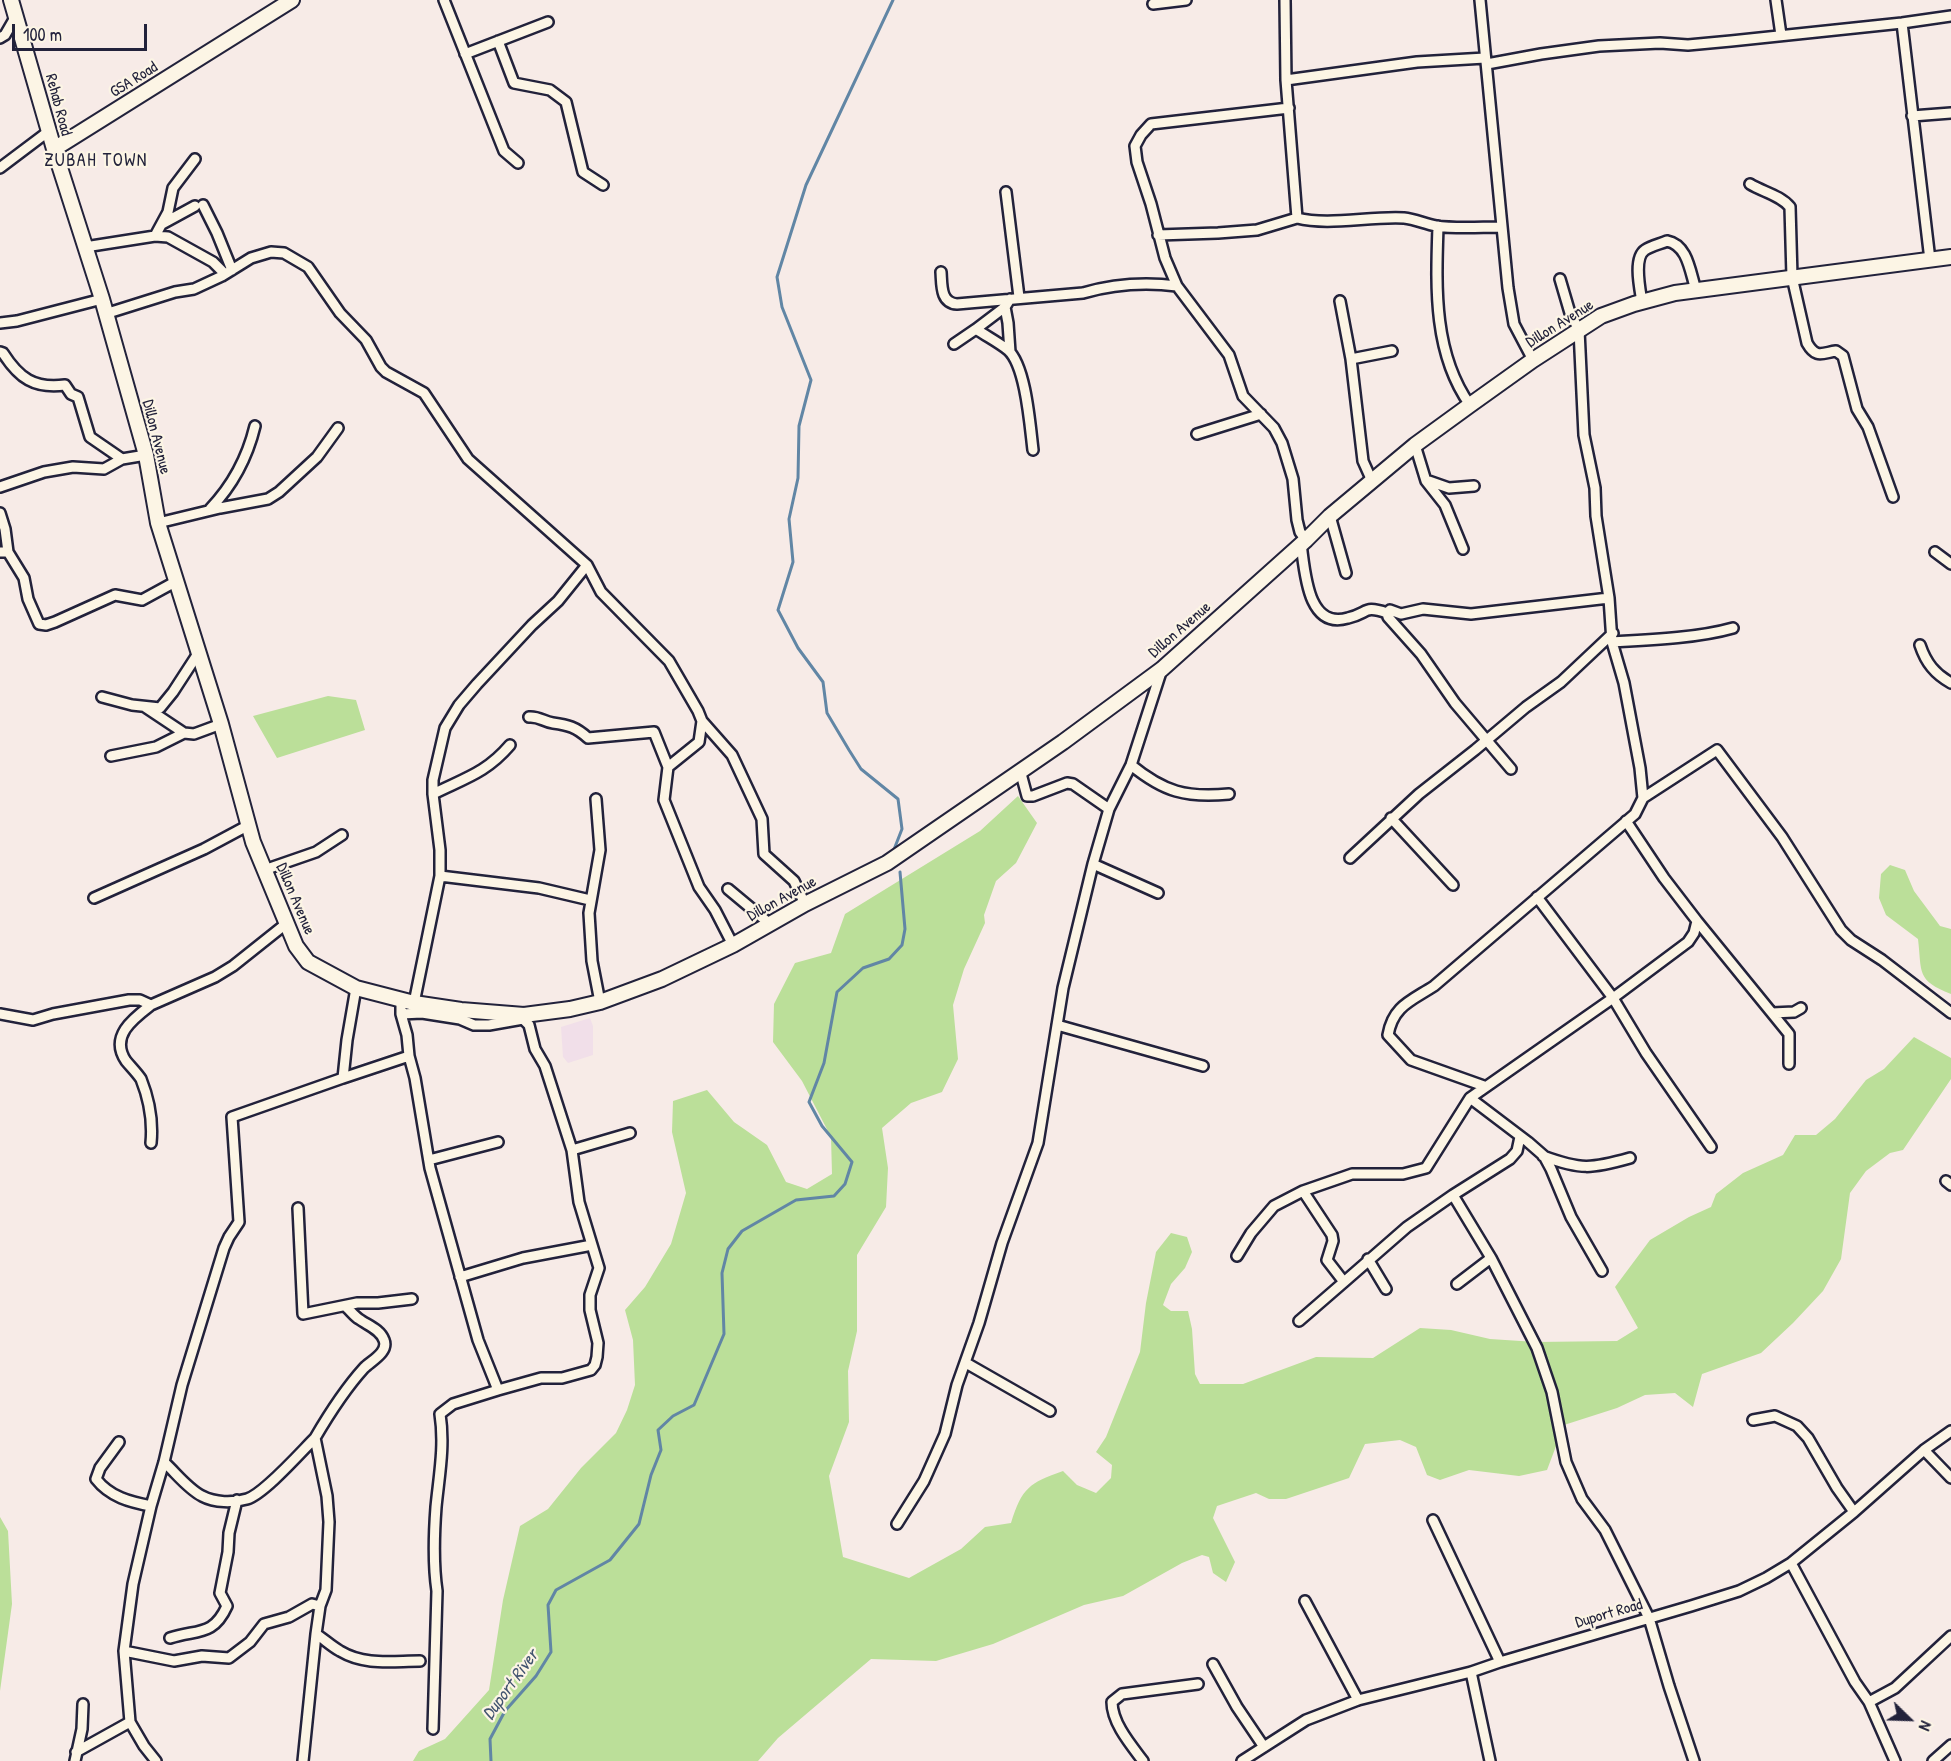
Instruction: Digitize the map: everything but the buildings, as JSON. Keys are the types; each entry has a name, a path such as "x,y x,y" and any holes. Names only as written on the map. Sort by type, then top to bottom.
{"street":[{"name":"Rehab Road","path":"11,0 54,149"},
{"name":"GSA Road","path":"54,149 292,0"},
{"path":"444,0 504,151 518,163"},
{"path":"1153,4 1186,0"},
{"path":"1285,0 1286,80 1297,218"},
{"path":"1480,0 1502,227 1514,324 1533,360"},
{"path":"1776,0 1781,35"},
{"path":"0,38 5,35 16,16"},
{"path":"1286,80 1417,62 1486,61 1592,46 1660,43 1689,45 1951,16"},
{"path":"465,54 548,21"},
{"path":"1902,23 1930,260"},
{"path":"498,41 514,83 550,90 566,102 583,172 603,185"},
{"path":"1289,108 1151,124 1141,135 1136,146 1137,162 1165,258 1177,286 1229,355 1242,396 1274,428 1285,453 1293,479 1297,520 1304,542 1307,590 1321,615 1332,619 1348,619 1367,609 1387,613 1390,610 1401,614 1423,609 1471,615 1609,598"},
{"path":"1912,116 1951,113"},
{"path":"0,168 49,131"},
{"name":"Dillon Avenue","path":"54,149 102,299 146,455 158,523 221,724 247,826 296,946 308,962 357,988 405,1005 524,1016 570,1010 600,1002 662,979 733,945 806,904 887,863 1063,742 1162,669 1330,516 1415,445 1533,360 1601,316 1675,292 1951,257"},
{"path":"155,236 168,212 173,188 195,159"},
{"path":"1750,184 1776,196 1790,207 1792,277 1807,343 1811,350 1818,354 1824,355 1836,351 1843,356 1857,409 1872,435 1893,497"},
{"path":"1006,192 1011,301 1008,323 1010,352 1025,390 1033,450"},
{"path":"160,225 199,206 229,272"},
{"path":"1158,235 1257,230 1297,218 1330,221 1357,218 1406,218 1438,226 1502,227"},
{"path":"1438,226 1436,268 1441,332 1457,387 1470,405"},
{"path":"85,247 155,236 168,237 229,272"},
{"path":"1642,302 1638,267 1641,254 1644,250 1667,241 1680,247 1684,253 1696,290"},
{"path":"105,314 175,292 194,289 251,258 271,252 291,256 308,267 340,313 366,340 381,367 424,393 468,459 587,565 601,592 669,661 702,721 732,755 762,819 764,854 794,880 806,904"},
{"path":"941,272 942,291 950,303 1011,301 1083,293 1098,288 1135,284 1177,286"},
{"path":"1560,279 1570,313 1579,330 1584,435 1595,488 1596,516 1613,637 1634,730 1643,798"},
{"path":"0,323 17,321 102,299"},
{"path":"954,344 1011,301"},
{"path":"1340,301 1351,359 1363,461 1372,482"},
{"path":"976,329 1010,352"},
{"path":"1351,359 1392,351"},
{"path":"0,352 14,369 33,382 48,387 65,385 71,394 78,397 90,436 122,459"},
{"path":"1197,434 1261,414"},
{"path":"207,512 228,489 237,475 250,445 255,426"},
{"path":"158,523 268,499 279,492 317,457 338,428"},
{"path":"1415,445 1426,480 1445,505 1463,549"},
{"path":"0,487 44,472 74,467 104,469 122,459 146,455"},
{"path":"1426,480 1449,488 1474,486"},
{"path":"0,513 5,529 4,552 24,578 28,599 39,624 46,625 56,622 115,595 142,600 175,582"},
{"path":"1330,516 1346,573"},
{"path":"1935,552 1951,564"},
{"path":"498,1390 478,1340 429,1160 415,1078 408,1056 405,1005 440,876 440,850 433,794 436,761 445,728 459,705 532,625 558,601 587,565"},
{"path":"1387,613 1388,618 1421,654 1455,703 1511,769"},
{"path":"1350,858 1391,818 1613,637 1656,639 1733,628"},
{"path":"1920,645 1924,658 1939,676 1951,683"},
{"path":"102,696 132,705 160,708 199,652"},
{"path":"897,1524 924,1481 945,1434 957,1385 966,1363 1011,1214 1038,1143 1063,988 1093,864 1109,809 1131,765 1162,669"},
{"path":"145,707 184,733 194,734 221,724"},
{"path":"529,717 536,716 553,723 578,728 588,738 654,732 668,767 664,800 699,887 715,910 733,945"},
{"path":"668,767 699,742 702,721"},
{"path":"111,756 156,747 184,733"},
{"path":"433,794 477,774 496,761 510,745"},
{"path":"1484,1086 1411,1060 1388,1035 1389,1026 1396,1012 1434,986 1635,814 1643,798 1718,750 1782,837 1841,930 1851,940 1882,960 1951,1012"},
{"path":"1131,765 1160,786 1189,795 1205,797 1229,794"},
{"path":"1020,770 1027,796 1033,796 1067,783 1073,784 1109,809"},
{"path":"596,799 600,850 590,900 592,961 600,1002"},
{"path":"1391,818 1453,885"},
{"path":"1626,821 1658,869 1698,921 1790,1034 1789,1064"},
{"path":"94,898 204,849 247,826"},
{"path":"264,870 316,852 342,835"},
{"path":"1093,864 1158,893"},
{"path":"440,876 539,888 590,900"},
{"path":"728,889 770,924"},
{"path":"1537,897 1613,998 1646,1053 1711,1148"},
{"path":"1237,1256 1251,1233 1274,1206 1303,1191 1352,1174 1403,1174 1426,1168 1470,1098 1484,1086 1613,998 1688,942 1698,921"},
{"path":"152,1143 153,1127 140,1078 125,1059 121,1048 127,1024 151,1005 215,977 233,966 287,923"},
{"path":"343,1078 357,988"},
{"path":"0,1014 33,1020 129,1000 140,1000 151,1005"},
{"path":"405,1005 422,1013 460,1019 474,1024 489,1025 523,1019 529,1025 535,1049 545,1066 572,1150 579,1202 599,1268 590,1295 590,1310 598,1343 595,1365 591,1370 562,1378 542,1378 498,1390 453,1404 440,1414 443,1434 436,1508 433,1729"},
{"path":"1772,1013 1794,1012 1801,1008"},
{"path":"1057,1025 1203,1066"},
{"path":"156,1761 130,1722 124,1651 133,1584 177,1403 227,1242 239,1222 232,1117 408,1056"},
{"path":"1470,1098 1543,1156 1551,1169 1571,1217 1602,1271"},
{"path":"572,1150 630,1133"},
{"path":"1299,1321 1407,1227 1510,1160 1517,1151 1520,1137"},
{"path":"429,1160 498,1142"},
{"path":"1543,1156 1572,1166 1584,1167 1630,1158"},
{"path":"1303,1191 1332,1235 1333,1241 1327,1260 1344,1282"},
{"path":"1453,1195 1491,1258 1537,1348 1552,1392 1566,1462 1582,1499 1605,1530 1649,1618 1672,1698 1694,1761"},
{"path":"298,1208 303,1314 357,1303 378,1304 412,1299"},
{"path":"460,1277 523,1258 592,1245"},
{"path":"1457,1284 1491,1258"},
{"path":"1368,1259 1386,1289"},
{"path":"164,1462 193,1490 203,1497 219,1502 247,1499 262,1490 315,1438 354,1380 366,1365 382,1352 384,1339 374,1328 358,1319 345,1306"},
{"path":"966,1363 1050,1411"},
{"path":"1753,1420 1775,1416 1797,1426 1808,1438 1854,1512"},
{"name":"Duport Road","path":"1242,1761 1306,1720 1358,1700 1471,1672 1739,1591 1791,1563 1854,1512 1924,1450 1951,1431"},
{"path":"303,1761 316,1634 320,1606 326,1590 329,1522 327,1496 315,1438"},
{"path":"119,1442 100,1468 96,1479 104,1489 116,1496 151,1506"},
{"path":"1924,1450 1951,1478"},
{"path":"170,1638 204,1632 221,1620 227,1606 220,1593 228,1552 229,1533 237,1500"},
{"path":"1433,1520 1500,1662"},
{"path":"1791,1563 1855,1682 1869,1702 1893,1760"},
{"path":"1305,1601 1358,1700"},
{"path":"124,1651 174,1661 202,1656 229,1658 250,1642 264,1624 289,1617 312,1604 320,1606"},
{"path":"316,1634 339,1651 367,1662 380,1664 420,1661"},
{"path":"1869,1702 1895,1688 1951,1636"},
{"path":"1213,1664 1237,1707 1264,1747"},
{"path":"1471,1672 1490,1761"},
{"path":"1143,1761 1120,1727 1112,1709 1112,1702 1122,1694 1198,1684"},
{"path":"76,1756 82,1729 82,1704"},
{"path":"76,1756 130,1722"},
{"path":"1934,1761 1951,1745"}],"shaded area":[{"path":"590,1018 593,1026 593,1055 568,1063 563,1057 561,1027"}],"green space":[{"path":"328,696 356,700 365,730 277,758 253,716"},
{"path":"1018,796 1037,823 1016,863 996,881 984,915 985,923 964,969 953,1005 958,1059 942,1092 911,1103 882,1128 888,1168 886,1207 857,1255 857,1331 848,1371 849,1422 829,1476 843,1557 909,1578 961,1549 985,1527 1011,1523 1023,1494 1042,1479 1063,1471 1077,1485 1096,1493 1111,1478 1112,1465 1096,1452 1106,1437 1140,1352 1146,1303 1156,1252 1171,1233 1187,1237 1192,1252 1185,1268 1171,1284 1163,1305 1171,1311 1188,1311 1192,1329 1195,1374 1200,1384 1243,1384 1316,1357 1373,1358 1420,1328 1451,1330 1490,1339 1536,1342 1617,1341 1638,1328 1615,1287 1650,1240 1711,1207 1716,1194 1743,1173 1783,1155 1795,1135 1816,1135 1835,1119 1866,1080 1884,1069 1914,1037 1951,1058 1951,1079 1903,1150 1890,1153 1866,1171 1850,1193 1841,1259 1823,1291 1761,1353 1702,1374 1693,1407 1675,1393 1645,1395 1617,1408 1564,1425 1547,1470 1519,1476 1469,1470 1440,1480 1427,1475 1416,1447 1400,1440 1365,1444 1349,1478 1286,1499 1269,1499 1256,1493 1217,1506 1213,1518 1235,1562 1226,1582 1213,1573 1209,1557 1202,1555 1182,1563 1123,1596 1084,1605 993,1644 936,1661 871,1659 778,1738 758,1761 413,1761 419,1751 445,1739 489,1690 503,1600 520,1526 548,1509 581,1468 616,1433 627,1410 635,1385 633,1340 625,1310 645,1287 671,1244 686,1193 672,1132 673,1101 707,1090 734,1122 767,1145 786,1182 807,1189 832,1174 831,1137 802,1081 773,1042 774,1004 795,963 831,953 845,914 980,831"},
{"path":"1890,865 1905,870 1914,891 1940,926 1951,929 1951,994 1926,979 1921,968 1918,939 1886,915 1879,898 1881,874"},
{"path":"0,1517 8,1531 12,1604 0,1691"}],"waterway":[{"path":"893,0 806,185 777,277 782,307 811,380 799,426 798,478 789,519 793,562 778,610 798,648 823,682 827,713 861,769 898,799 902,829 893,852"},
{"name":"Duport River","path":"491,1761 490,1739 505,1711 536,1676 551,1652 548,1605 556,1590 610,1560 639,1524 651,1475 661,1450 658,1430 673,1416 694,1405 724,1334 722,1273 728,1249 742,1231 796,1200 834,1196 845,1184 852,1162 822,1126 809,1102 824,1063 837,992 863,968 889,959 902,945 905,929 900,872"}],"district":[{"name":"ZUBAH TOWN","path":"96,161"}]}
